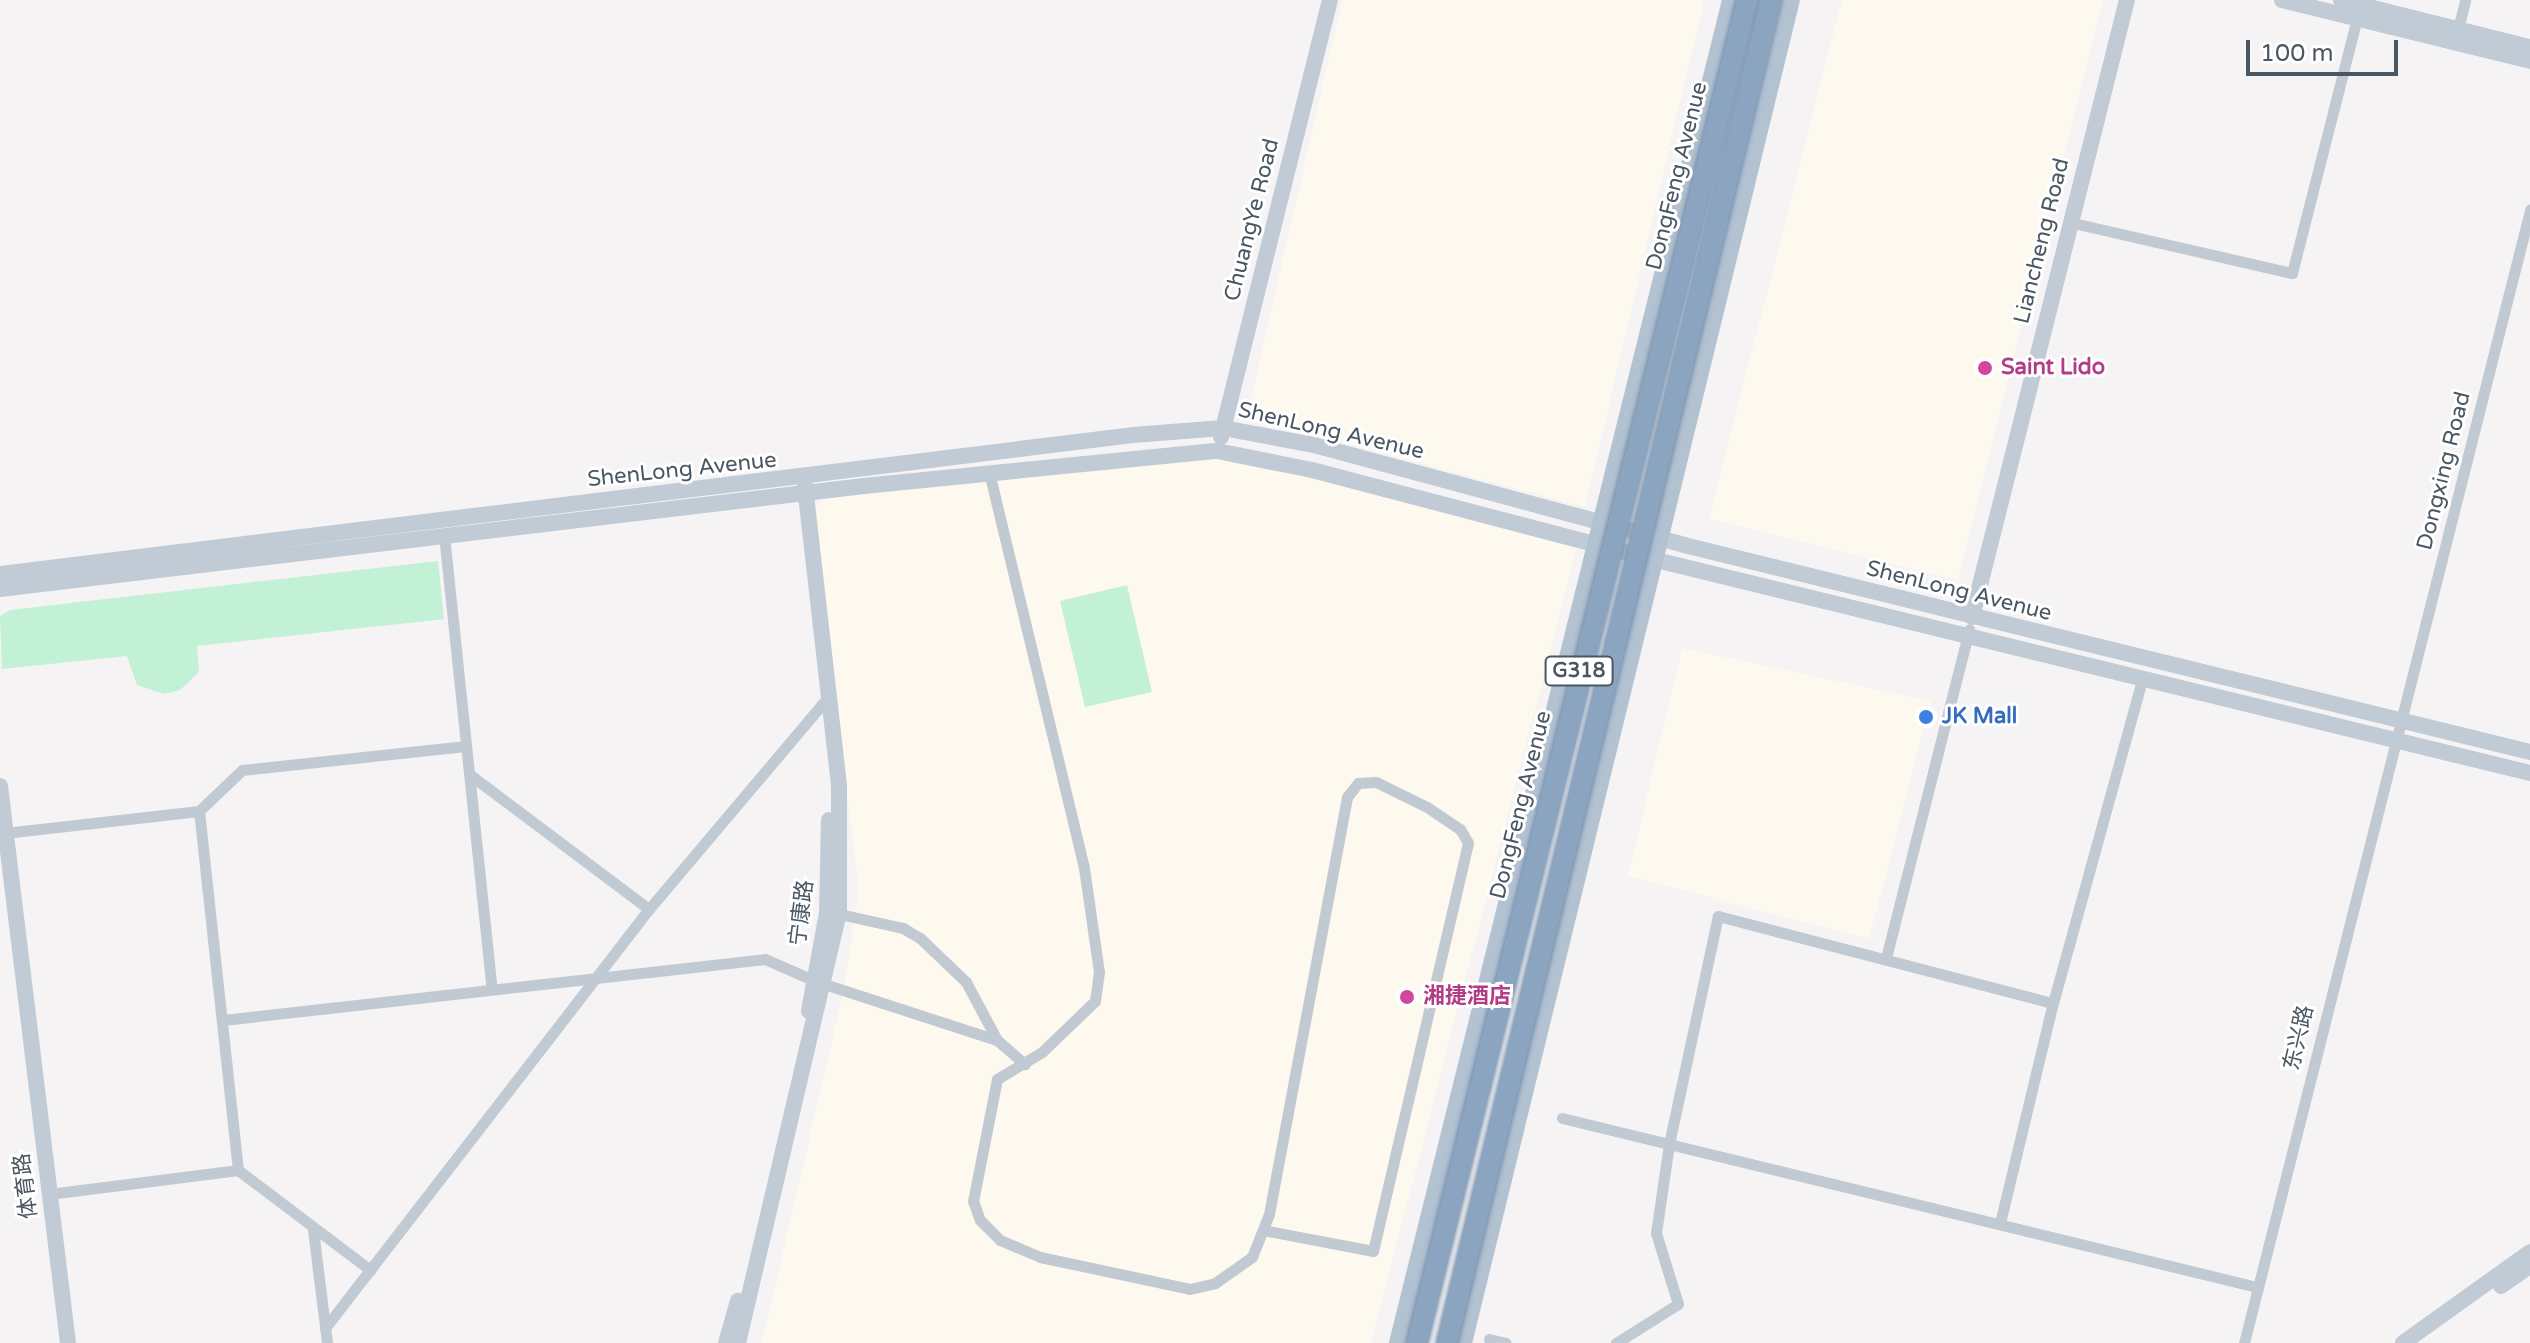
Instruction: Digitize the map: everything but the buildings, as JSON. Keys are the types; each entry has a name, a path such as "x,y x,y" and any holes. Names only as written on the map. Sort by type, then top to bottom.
{"highway":[{"name":"DongFeng Avenue","path":"1417,1343 1747,0"},
{"name":"G318","path":"1447,1343 1771,0"}],"main road":[{"name":"ChuangYe Road","path":"1217,451 1330,0"},
{"path":"1398,1343 1731,0"},
{"path":"1463,1343 1657,538 1791,0"},
{"name":"Liancheng Road","path":"1970,625 2127,0"},
{"path":"2282,0 2360,8 2530,47"},
{"path":"2341,0 2530,61"},
{"name":"ShenLong Avenue","path":"0,589 444,535 800,487 1133,435 1223,428 1314,445 1657,538 1970,625 2142,680 2530,773"},
{"name":"ShenLong Avenue","path":"0,574 800,487 1217,451 1312,470 1652,559 1970,625 2530,752"},
{"name":"宁康路","path":"726,1343 820,983 833,913 824,701 800,487"},
{"name":"体育路","path":"0,786 68,1343"},
{"path":"738,1343 820,983"},
{"path":"2403,1343 2530,1252"},
{"path":"2422,1343 2530,1266"}],"street":[{"path":"2458,29 2465,0"},
{"path":"2069,222 2292,273 2360,8"},
{"name":"Dongxing Road","path":"2396,742 2530,210"},
{"path":"989,472 1084,868 1099,972 1095,1001 1025,1064 997,1079 973,1201 980,1220 1000,1240 1040,1257 1190,1289 1215,1283 1252,1257 1263,1230 1297,1074 1347,797 1358,783 1376,782 1427,807 1460,829 1468,843 1373,1251 1263,1230"},
{"path":"444,535 492,988"},
{"name":"Liancheng Road","path":"1886,958 1970,625"},
{"path":"2000,1223 2053,1003 2142,680"},
{"path":"325,1328 649,909 824,701"},
{"name":"东兴路","path":"2244,1343 2396,742"},
{"path":"5,833 199,811 242,770 466,746"},
{"path":"469,774 649,909"},
{"path":"199,811 238,1170 313,1230 370,1270"},
{"path":"833,913 903,928 921,939 966,982 997,1040 1025,1064"},
{"path":"1616,1343 1678,1304 1656,1233 1669,1144 1718,916 2053,1003"},
{"path":"223,1020 765,959 820,983 997,1040"},
{"path":"1562,1118 2257,1287"},
{"path":"49,1194 238,1170"},
{"path":"313,1230 327,1343"},
{"path":"1489,1339 1506,1343"}],"shaded area":[{"path":"1342,0 1704,0 1585,507 1247,417"},
{"path":"1842,0 2103,0 1958,580 1709,519"},
{"path":"1217,451 1577,547 1371,1343 762,1343 844,989 859,891 812,511 828,495"},
{"path":"1682,648 1931,701 1869,939 1628,876"}],"green space":[{"path":"438,561 444,619 197,646 199,672 180,690 164,694 137,685 127,656 2,669 0,616 10,610"},
{"path":"1127,585 1152,692 1085,707 1060,601"}],"place":[{"name":"Saint Lido","path":"1985,368"},
{"name":"JK Mall","path":"1926,717"},
{"name":"湘捷酒店","path":"1407,997"}]}
